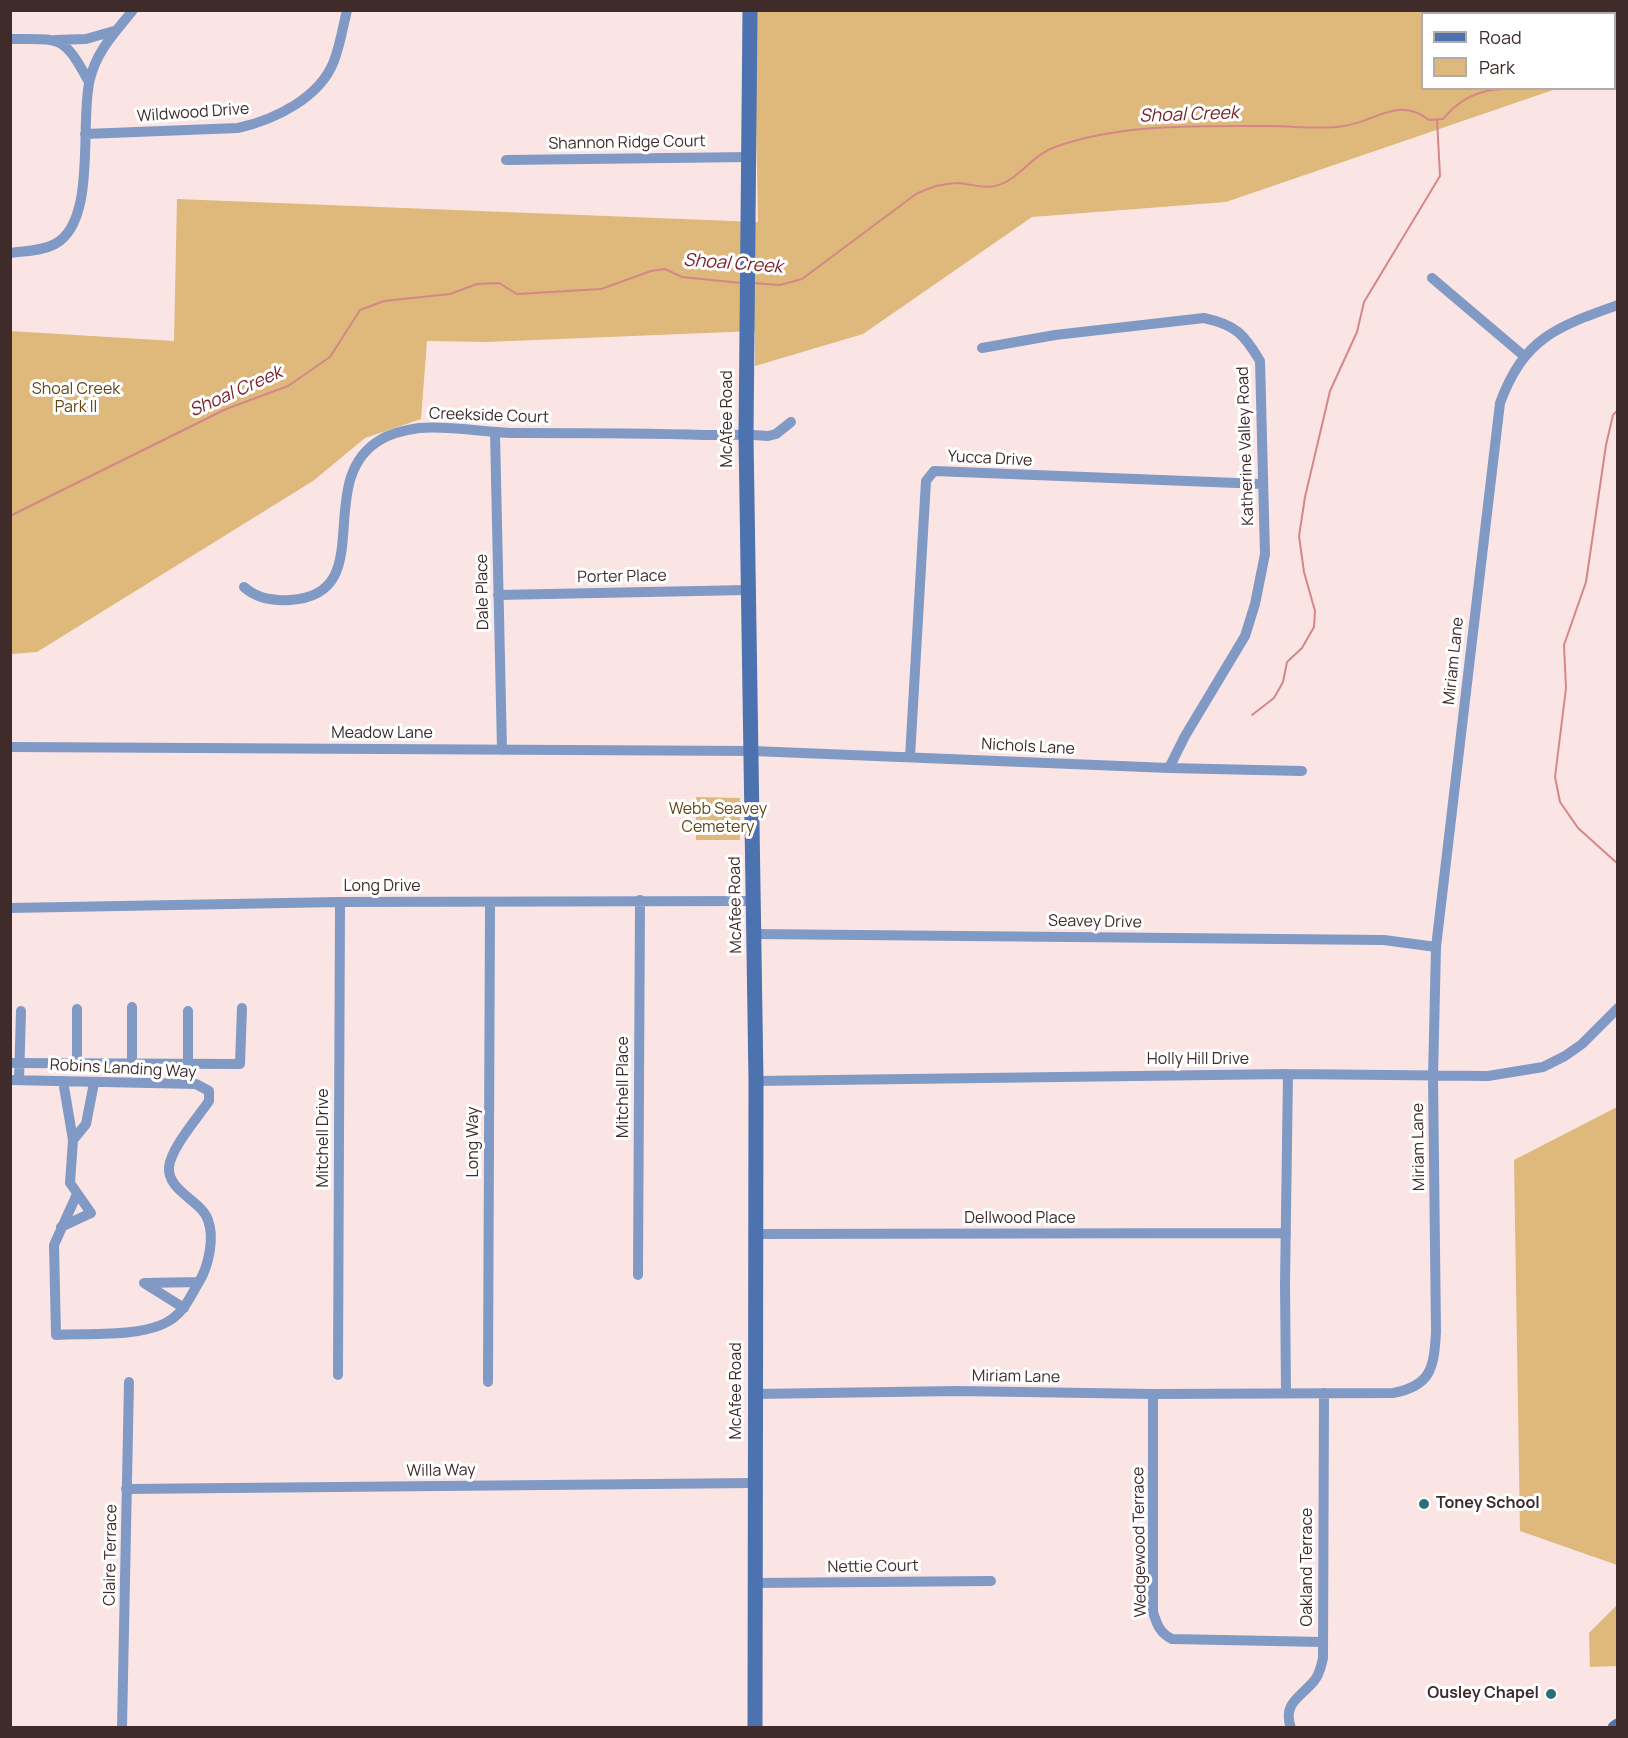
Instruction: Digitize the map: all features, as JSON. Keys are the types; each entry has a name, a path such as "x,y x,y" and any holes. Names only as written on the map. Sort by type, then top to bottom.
{"street":[{"path":"10,253 42,249 57,243 69,230 79,211 85,174 84,134 89,82 105,43 133,10"},
{"name":"Wildwood Drive","path":"84,134 238,128 262,123 291,108 313,91 334,63 347,10"},
{"name":"McAfee Road","path":"750,10 746,436 747,590 753,751 756,1080 755,1728"},
{"path":"10,39 86,39 115,31"},
{"path":"55,40 71,49 89,82"},
{"name":"Shannon Ridge Court","path":"506,160 750,157"},
{"path":"1432,278 1524,356"},
{"name":"Miriam Lane","path":"755,1394 957,1391 1153,1394 1393,1393 1408,1390 1430,1373 1436,1332 1433,1077 1436,947 1500,403 1509,378 1524,356 1558,327 1617,304"},
{"name":"Katherine Valley Road","path":"982,348 1055,335 1204,318 1222,322 1244,334 1260,361 1265,554 1255,604 1245,636 1185,735 1169,768"},
{"name":"Creekside Court","path":"244,587 255,597 286,600 312,597 324,592 338,570 349,479 360,455 381,439 418,428 495,433 746,436 777,434 792,422"},
{"name":"Dale Place","path":"495,433 502,750"},
{"name":"Yucca Drive","path":"909,757 926,481 934,471 1262,484"},
{"name":"Porter Place","path":"498,595 747,590"},
{"name":"Meadow Lane","path":"10,747 753,751"},
{"name":"Nichols Lane","path":"753,751 1169,768 1302,771"},
{"name":"Mitchell Place","path":"638,1275 640,900"},
{"name":"Long Drive","path":"10,909 340,902 754,901"},
{"name":"Mitchell Drive","path":"338,1375 340,902"},
{"name":"Long Way","path":"488,1382 490,902"},
{"name":"Seavey Drive","path":"754,934 1384,940 1436,947"},
{"path":"132,1007 132,1063"},
{"name":"Robins Landing Way","path":"15,1063 240,1064 242,1008"},
{"name":"Holly Hill Drive","path":"756,1080 1288,1074 1488,1076 1543,1067 1582,1044 1617,1008"},
{"path":"77,1009 77,1063"},
{"path":"15,1080 21,1011"},
{"path":"188,1011 188,1063"},
{"path":"51,1063 51,1080"},
{"path":"1286,1393 1288,1074"},
{"name":"Robins Landing Way","path":"15,1080 196,1084 210,1091 209,1101 172,1155 168,1169 174,1183 208,1219 209,1254 199,1282 184,1308 172,1319 149,1330 56,1335 54,1245 62,1227"},
{"path":"62,1227 91,1213 70,1183 73,1140 63,1081"},
{"path":"73,1140 86,1124 94,1083"},
{"path":"62,1227 77,1194"},
{"name":"Dellwood Place","path":"754,1234 1286,1233"},
{"path":"184,1308 144,1283 199,1282"},
{"name":"Claire Terrace","path":"122,1728 129,1382"},
{"name":"Oakland Terrace","path":"1291,1728 1288,1710 1292,1701 1314,1681 1320,1672 1323,1642 1324,1393"},
{"name":"Wedgewood Terrace","path":"1153,1394 1153,1612 1157,1625 1164,1635 1172,1639 1323,1642"},
{"name":"Willa Way","path":"126,1489 755,1483"},
{"name":"Nettie Court","path":"755,1583 992,1581"}],"green space":[{"name":"Shoal Creek Park II","path":"754,11 1617,11 1616,68 1616,12 1421,12 1421,90 1553,90 1226,202 1032,217 863,334 755,366 755,331 486,342 427,341 421,419 365,438 313,481 37,652 11,654 10,331 174,341 177,199 758,222"},
{"name":"Webb Seavey Cemetery","path":"696,797 740,798 740,840 696,840"},
{"path":"1617,1107 1617,1565 1520,1531 1514,1160"},
{"path":"1617,1605 1617,1666 1590,1667 1589,1633"}],"waterway":[{"name":"Shoal Creek","path":"753,283 780,285 802,279 916,194 953,183 995,186 1012,178 1047,151 1081,139 1162,128 1335,127 1397,110 1418,113 1429,120 1443,119 1464,100 1492,90"},
{"path":"1252,715 1274,698 1283,682 1287,662 1302,648 1314,627 1315,611 1304,572 1299,536 1305,497 1330,391 1357,332 1364,302 1440,176 1437,119"},
{"name":"Shoal Creek","path":"10,516 226,409 288,386 330,357 360,310 384,301 450,294 477,284 499,283 517,294 601,289 651,271 665,269 682,277 741,283"},
{"path":"1618,410 1613,415 1606,445 1586,582 1564,645 1566,688 1555,777 1560,802 1578,828 1618,864"}],"place":[{"name":"Toney School","path":"1424,1504"},
{"name":"Ousley Chapel","path":"1551,1694"}]}
